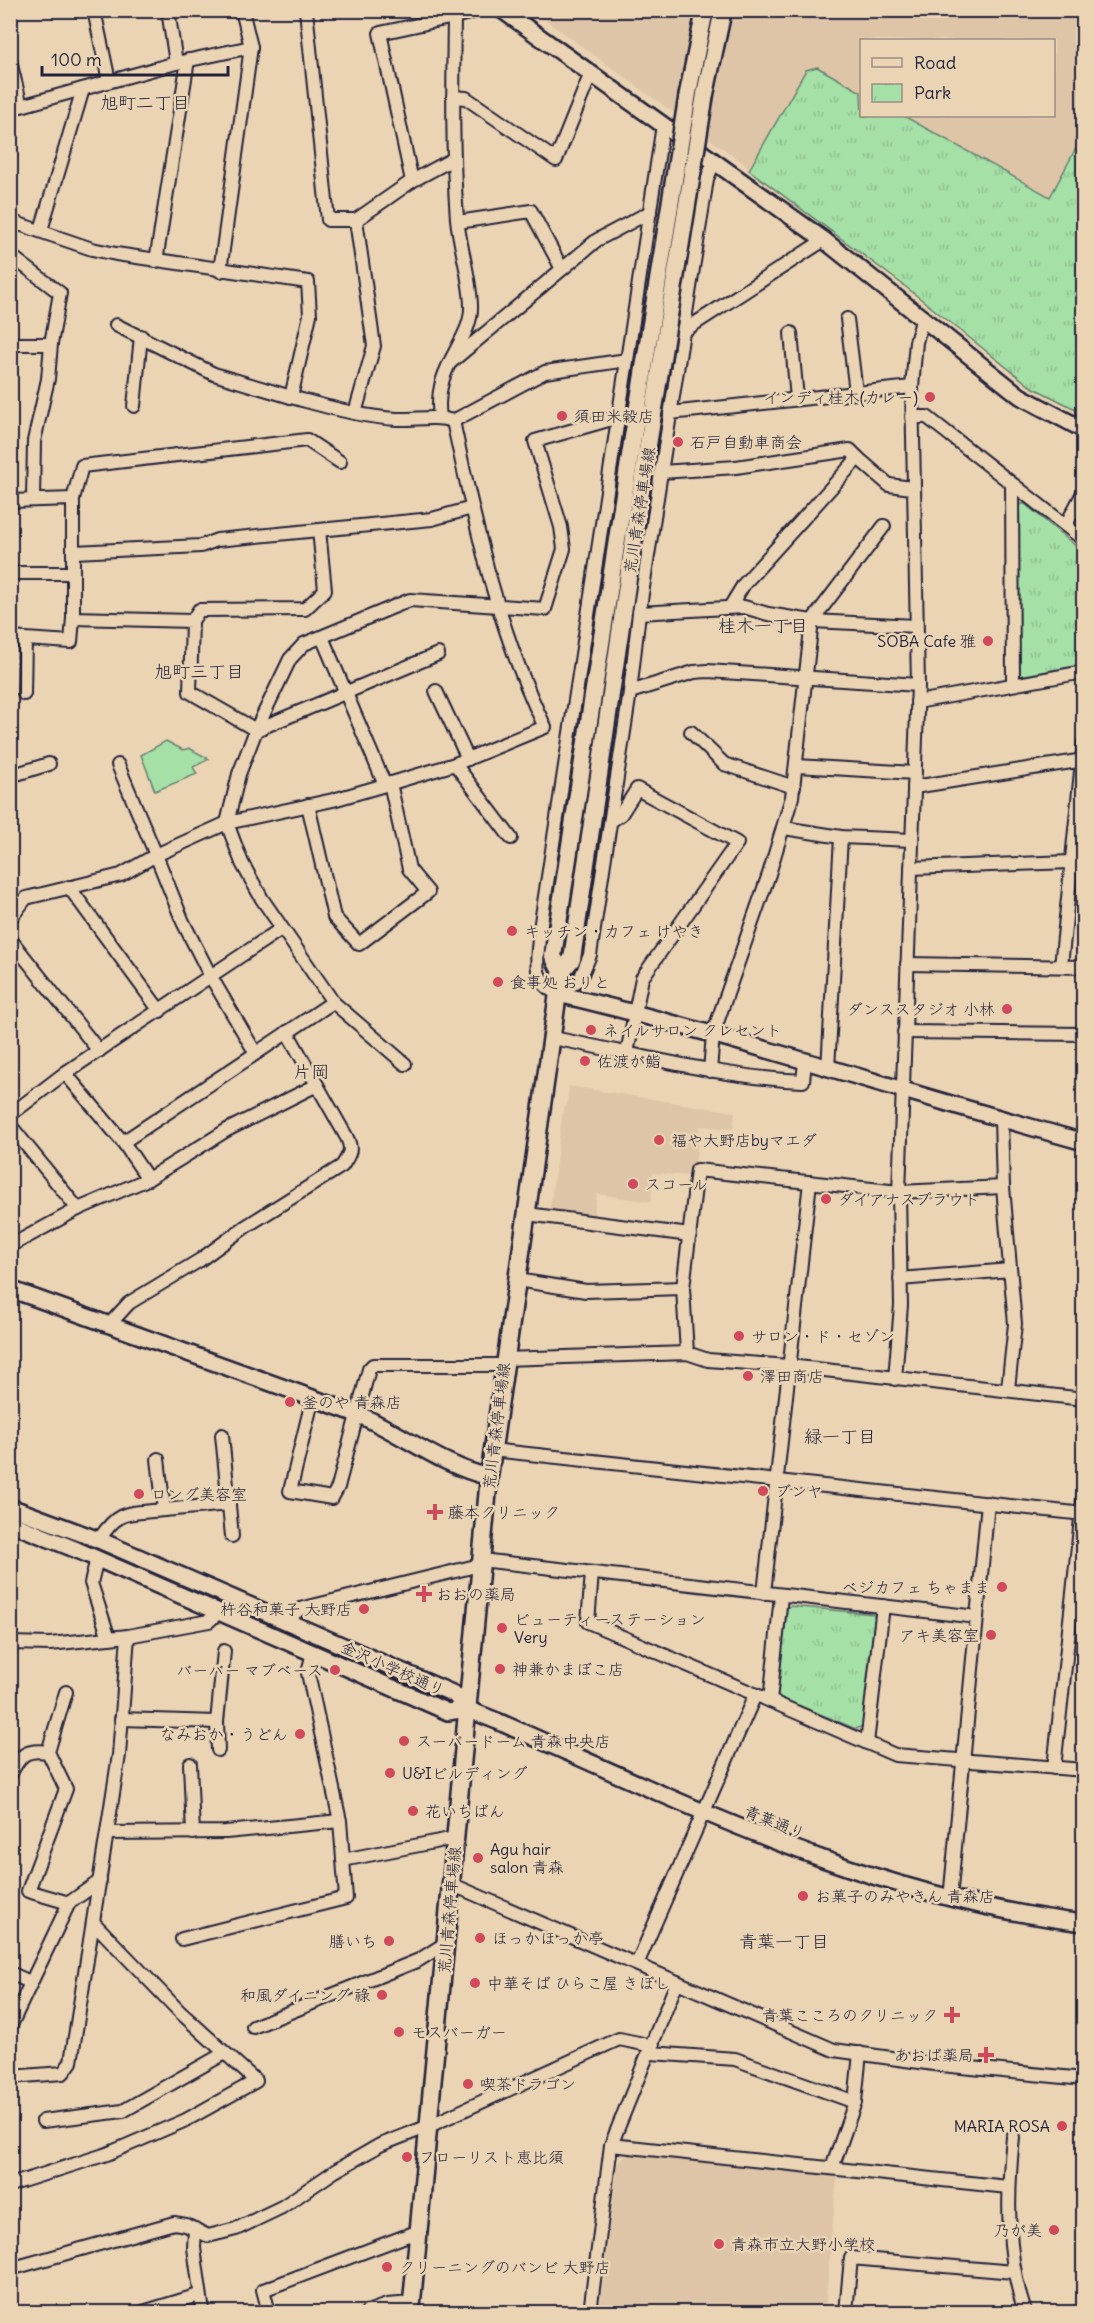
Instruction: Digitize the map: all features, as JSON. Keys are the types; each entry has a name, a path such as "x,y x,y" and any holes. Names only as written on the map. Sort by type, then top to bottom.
{"main road":[{"name":"荒川青森停車場線","path":"644,470 688,93 705,10"},
{"name":"荒川青森停車場線","path":"412,2308 466,1709 492,1450 561,972 572,959 644,470 705,94 723,10"}],"street":[{"path":"94,10 109,81"},
{"path":"168,10 176,63"},
{"path":"220,271 251,47 242,10"},
{"path":"306,10 328,220 356,220 412,181 453,159"},
{"path":"412,181 380,33 480,10"},
{"path":"502,10 824,240 1020,396 1083,430"},
{"path":"440,417 440,388 446,367 471,316 458,222 453,159 454,17"},
{"path":"10,61 16,108 176,63 251,47"},
{"path":"156,261 188,60"},
{"path":"453,97 466,98 556,160 591,73"},
{"path":"41,231 84,89"},
{"path":"663,125 540,929 537,965 540,979 548,989 558,994 713,1034 1083,1142"},
{"path":"558,994 580,979 590,955 630,692 639,613 644,470 670,413 707,179 714,162"},
{"path":"458,222 531,211 562,268"},
{"path":"446,367 597,240 650,212"},
{"path":"10,220 92,249 220,271 308,282 310,315 291,397"},
{"path":"355,413 374,346 356,220"},
{"path":"682,332 824,240"},
{"path":"10,255 60,293 51,344 48,379 34,441 33,500"},
{"path":"895,1379 902,1305 899,1192 918,685 912,488 912,387 915,342 923,317"},
{"path":"847,319 856,392"},
{"path":"116,324 214,374 355,413 396,419 440,417 453,421 544,372 627,360"},
{"path":"791,333 797,399"},
{"path":"134,406 141,336"},
{"path":"10,344 51,344"},
{"path":"670,413 912,387"},
{"path":"405,1064 333,1002 281,929 242,863 227,823 239,774 256,730 290,659 304,644 410,600 545,609 564,549 561,526 535,441 619,417"},
{"path":"912,417 927,417 1083,540"},
{"path":"10,919 26,898 121,875 156,855 227,823 308,805 455,764 545,727 508,642 472,508 453,421"},
{"path":"10,638 71,642 74,499 82,466 307,440 340,462"},
{"path":"644,470 736,467 850,450 889,485 912,488"},
{"path":"730,607 744,584 858,458"},
{"path":"1012,485 1013,684"},
{"path":"1066,525 1083,492"},
{"path":"10,501 74,499"},
{"path":"74,552 201,546 217,540 432,519 472,508"},
{"path":"710,1071 713,1034 784,828 794,787 812,621 884,526"},
{"path":"256,730 190,692 192,621 199,610 304,609 325,590 319,530"},
{"path":"10,573 73,573"},
{"path":"639,613 744,607 768,614 812,621 916,626"},
{"path":"73,618 192,621"},
{"path":"308,805 334,917 359,944 428,892 409,869 387,784 322,637"},
{"path":"24,694 25,639"},
{"path":"256,730 438,654"},
{"path":"630,692 694,672 918,685"},
{"path":"917,702 1083,672"},
{"path":"436,691 468,759"},
{"path":"691,732 724,764 794,787"},
{"path":"1061,966 1083,742"},
{"path":"914,788 1082,760"},
{"path":"10,776 49,764"},
{"path":"455,764 511,838"},
{"path":"118,765 183,922 211,977 255,1053"},
{"path":"796,766 915,773"},
{"path":"611,821 621,814 637,789 737,843 642,978 627,1053"},
{"path":"784,828 841,837 912,840"},
{"path":"828,1069 841,837"},
{"path":"911,868 1071,862"},
{"path":"69,887 160,1011"},
{"path":"10,1115 65,1073 281,929"},
{"path":"10,939 99,1051"},
{"path":"907,964 1083,967"},
{"path":"123,1142 333,1002"},
{"path":"108,1326 129,1303 200,1260 245,1227 342,1166 351,1147 287,1032"},
{"path":"904,1032 1083,1034"},
{"path":"553,1038 710,1071 763,1079 803,1081 805,1062"},
{"path":"65,1073 123,1142 148,1179"},
{"path":"10,1246 78,1209 148,1179 227,1130 317,1085"},
{"path":"1001,1119 1003,1187 1015,1324 1008,1389"},
{"path":"10,1125 78,1209"},
{"path":"687,1353 683,1288 697,1170 899,1192 1003,1187"},
{"path":"764,1593 810,1182"},
{"path":"527,1214 690,1235"},
{"path":"900,1279 1010,1270"},
{"path":"517,1280 586,1291 683,1288"},
{"path":"10,1289 357,1414 395,1431 437,1458 466,1472 489,1477"},
{"path":"313,1397 290,1491 332,1498 338,1487 369,1369 373,1365 504,1362 687,1353 708,1360 789,1366 1083,1399"},
{"path":"222,1435 232,1536"},
{"path":"492,1450 778,1479 1082,1514"},
{"path":"158,1459 164,1510"},
{"path":"1054,1768 1083,1491"},
{"path":"950,1899 988,1503"},
{"path":"99,1540 110,1523 118,1516 229,1504"},
{"name":"金沢小学校通り","path":"10,1507 99,1540 287,1620 454,1694 466,1709 448,1712 220,1611 10,1523"},
{"path":"97,1558 91,1583 109,1638"},
{"path":"287,1620 300,1610 481,1563 592,1573 977,1617"},
{"path":"592,1573 588,1622 867,1743 903,1757 1083,1770"},
{"path":"770,1701 781,1596"},
{"path":"867,1743 883,1606"},
{"path":"10,1643 50,1644 128,1636 209,1621 220,1611"},
{"path":"10,2077 63,2073 71,2062 108,1833 128,1636"},
{"path":"218,1750 224,1651"},
{"path":"182,1939 346,1898 340,1821 308,1673 313,1652"},
{"path":"66,1692 48,1752 66,1789 28,1891 69,1903"},
{"path":"637,1964 755,1695"},
{"name":"青葉通り","path":"466,1709 704,1812 836,1865 950,1899 1083,1923"},
{"path":"121,1719 218,1722"},
{"path":"11,1774 20,1756 26,1751 48,1752"},
{"path":"190,1764 193,1833"},
{"path":"108,1833 193,1833 340,1821"},
{"path":"344,1860 455,1838"},
{"path":"10,2027 69,1903 100,1881"},
{"path":"451,1884 834,2050 940,2065 1083,2079"},
{"path":"10,2185 107,2154 186,2120 256,2081 180,2012 93,1922"},
{"path":"254,2027 419,1960 446,1943"},
{"path":"10,1972 30,1983"},
{"path":"590,2313 611,2145 677,1983"},
{"path":"10,2269 174,2223 195,2229 208,2236 236,2229 282,2207 335,2171 380,2145 429,2126 619,2040 652,2049 735,2060 855,2102"},
{"path":"43,2121 123,2111 225,2053"},
{"path":"832,2168 855,2102 860,2053"},
{"path":"1013,2137 1008,2187 1014,2272 1025,2313"},
{"path":"611,2145 1008,2187"},
{"path":"195,2229 194,2248 203,2313"},
{"path":"268,2312 263,2290 419,2231"},
{"path":"846,2313 851,2258 1014,2272"},
{"path":"143,2313 199,2295"},
{"path":"367,2313 387,2305 412,2308"}],"shaded area":[{"path":"533,11 1083,11 1083,135 1051,197 908,117 1055,117 1055,39 860,39 860,90 817,67 806,70 750,168"},
{"path":"569,1086 735,1112 733,1129 700,1126 695,1163 691,1163 689,1176 653,1173 651,1202 597,1194 593,1219 552,1213 550,1208 563,1109 567,1105"},
{"name":"青森市立大野小学校","path":"627,2155 837,2176 825,2312 599,2312 618,2163"}],"green space":[{"path":"817,67 860,91 860,117 906,117 1050,197 1083,135 1083,413 1030,386 902,284 749,170 806,70"},
{"path":"1025,504 1083,552 1084,664 1021,677 1017,673 1017,507"},
{"path":"166,741 183,750 189,748 209,759 193,767 197,774 155,791 141,755"},
{"path":"790,1606 873,1614 875,1618 863,1726 856,1729 781,1698 777,1694 787,1608"}],"place":[{"name":"インディ桂木(カレー)","path":"930,397"},
{"name":"須田米穀店","path":"562,416"},
{"name":"石戸自動車商会","path":"678,442"},
{"name":"SOBA Cafe 雅","path":"988,641"},
{"name":"キッチン・カフェ けやき","path":"512,931"},
{"name":"食事処 おりと","path":"498,982"},
{"name":"ダンススタジオ 小林","path":"1007,1009"},
{"name":"ネイルサロン クレセント","path":"591,1030"},
{"name":"佐渡が鮨","path":"585,1061"},
{"name":"福や大野店byマエダ","path":"659,1140"},
{"name":"スコール","path":"633,1184"},
{"name":"ダイアナスプラウト","path":"826,1199"},
{"name":"サロン・ド・セゾン","path":"739,1336"},
{"name":"澤田商店","path":"748,1376"},
{"name":"釜のや 青森店","path":"290,1402"},
{"name":"ブンヤ","path":"763,1491"},
{"name":"ロング美容室","path":"139,1494"},
{"name":"藤本クリニック","path":"435,1512"},
{"name":"ベジカフェ ちゃまま","path":"1002,1587"},
{"name":"おおの薬局","path":"424,1594"},
{"name":"杵谷和菓子 大野店","path":"364,1609"},
{"name":"ビューティーステーション Very","path":"502,1628"},
{"name":"アキ美容室","path":"991,1635"},
{"name":"神兼かまぼこ店","path":"500,1669"},
{"name":"バーバー マブベース","path":"335,1670"},
{"name":"なみおか・うどん","path":"300,1734"},
{"name":"スーパードーム 青森中央店","path":"404,1741"},
{"name":"U&Iビルディング","path":"390,1773"},
{"name":"花いちばん","path":"413,1811"},
{"name":"Agu hair salon 青森","path":"478,1858"},
{"name":"お菓子のみやきん 青森店","path":"803,1896"},
{"name":"ほっかほっか亭","path":"480,1938"},
{"name":"膳いち","path":"389,1941"},
{"name":"中華そば ひらこ屋 きぼし","path":"475,1983"},
{"name":"和風ダイニング 祿","path":"382,1995"},
{"name":"青葉こころのクリニック","path":"952,2015"},
{"name":"モスバーガー","path":"399,2032"},
{"name":"あおば薬局","path":"986,2055"},
{"name":"喫茶ドラゴン","path":"468,2084"},
{"name":"MARIA ROSA","path":"1062,2126"},
{"name":"フローリスト恵比須","path":"407,2157"},
{"name":"乃が美","path":"1054,2230"},
{"name":"青森市立大野小学校","path":"719,2244"},
{"name":"クリーニングのバンビ 大野店","path":"387,2267"}],"district":[{"name":"旭町二丁目","path":"145,103"},
{"name":"桂木一丁目","path":"763,626"},
{"name":"旭町三丁目","path":"199,672"},
{"name":"片岡","path":"311,1072"},
{"name":"緑一丁目","path":"840,1437"},
{"name":"青葉一丁目","path":"784,1942"}]}
